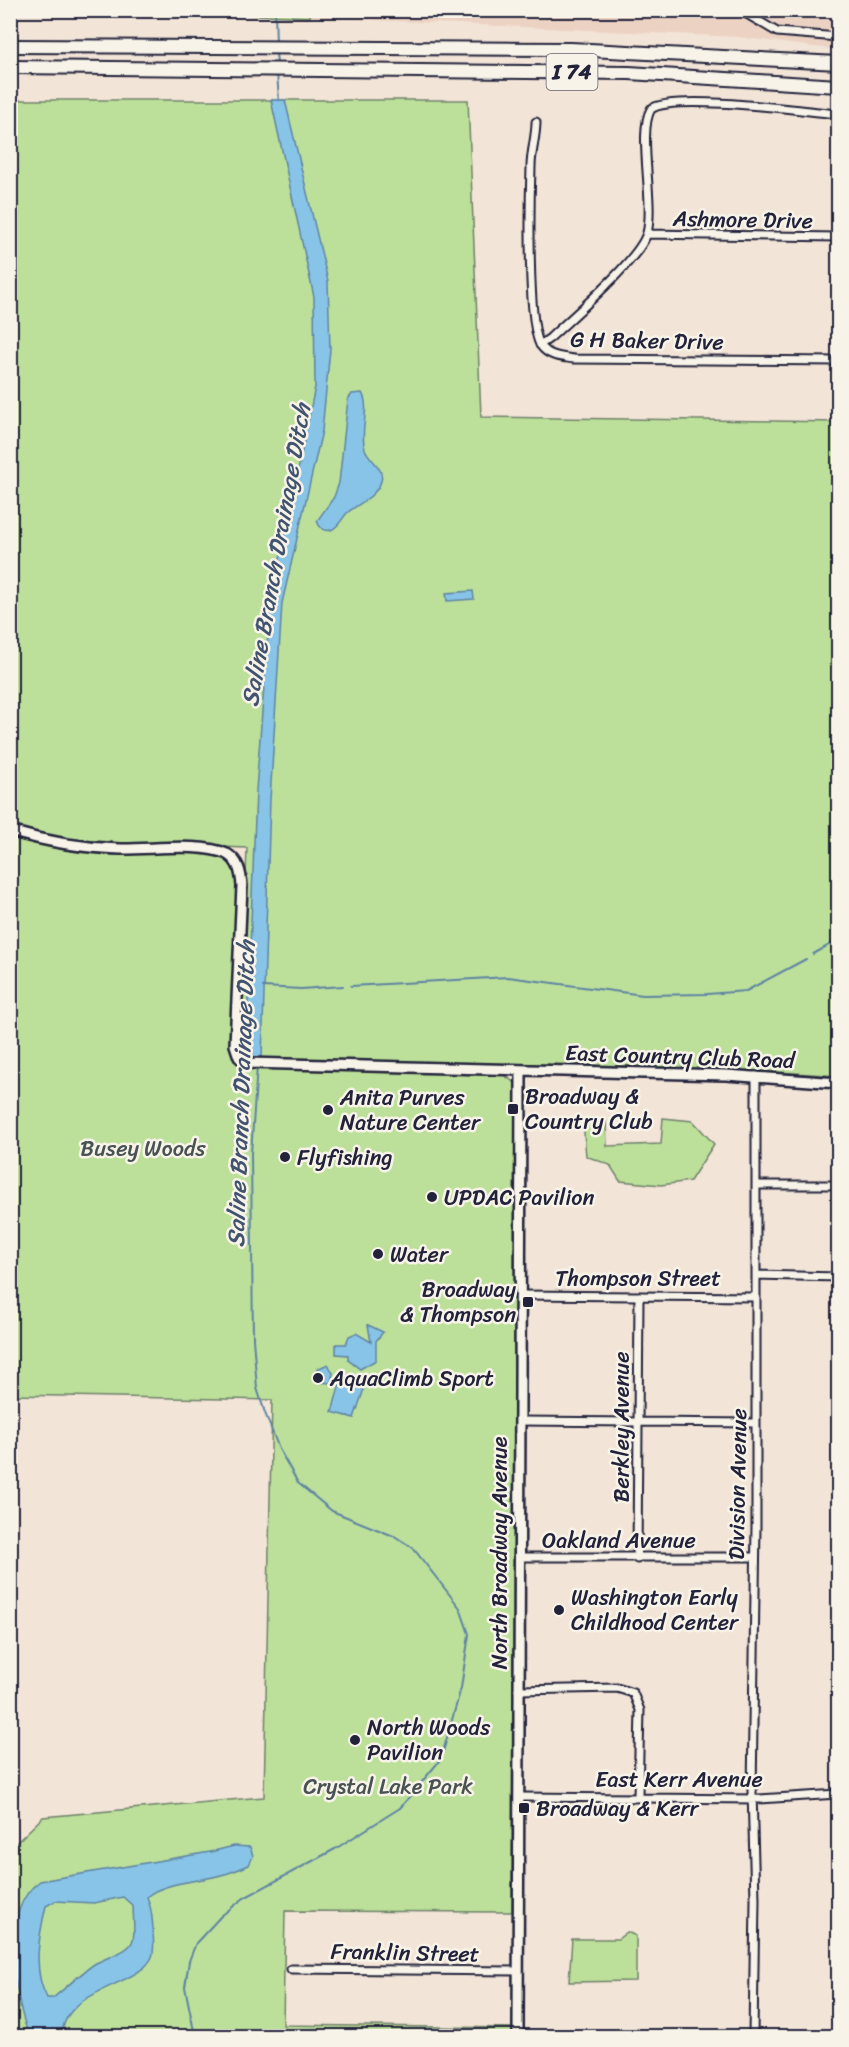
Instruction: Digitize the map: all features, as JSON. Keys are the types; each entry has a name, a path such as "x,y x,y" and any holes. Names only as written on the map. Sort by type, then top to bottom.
{"highway":[{"name":"I 74","path":"10,46 571,49 838,63"},
{"name":"I 74","path":"10,67 629,73 838,86"}],"street":[{"path":"740,10 777,32 838,37"},
{"path":"540,345 625,264 647,234 648,114 655,105 683,103 838,114"},
{"name":"G H Baker Drive","path":"536,122 531,167 532,313 536,337 540,345 555,356 574,359 838,361"},
{"name":"Ashmore Drive","path":"647,234 838,237"},
{"name":"East Country Club Road","path":"10,831 60,844 122,850 218,851 232,858 240,871 242,886 235,1048 242,1060 276,1065 756,1076 838,1083"},
{"name":"North Broadway Avenue","path":"518,2037 521,1071"},
{"name":"Division Avenue","path":"753,2037 756,1076"},
{"path":"757,1185 838,1185"},
{"path":"756,1275 838,1276"},
{"name":"Thompson Street","path":"520,1295 756,1297"},
{"name":"Berkley Avenue","path":"637,1559 639,1296"},
{"path":"520,1421 756,1423"},
{"name":"Oakland Avenue","path":"520,1557 637,1559 754,1557"},
{"path":"518,1690 617,1688 633,1693 639,1710 638,1796"},
{"name":"East Kerr Avenue","path":"519,1797 752,1798 838,1794"},
{"name":"Franklin Street","path":"291,1969 518,1971"},
{"path":"819,2035 838,2035"}],"shaded area":[{"path":"11,10 78,11 77,16 11,13"},
{"path":"310,11 838,11 838,50 738,37 310,17"}],"green space":[{"path":"310,10 310,17 166,11"},
{"path":"11,100 468,100 481,417 838,422 838,1076 691,1068 249,1057 240,1046 247,848 83,842 58,839 11,826"},
{"name":"Crystal Lake Park","path":"11,831 37,839 225,854 240,871 235,1036 242,1060 345,1070 502,1074 515,1083 512,1912 285,1911 283,2025 513,2028 512,2036 11,2036 11,1848 43,1817 264,1797 272,1400 11,1395"},
{"path":"663,1118 693,1121 714,1144 690,1181 661,1185 620,1181 610,1165 586,1156 583,1121 606,1121 607,1146 661,1144"},
{"path":"627,1932 636,1936 636,1981 569,1982 572,1939 618,1939"}],"water":[{"path":"271,100 285,100 328,281 330,349 322,431 282,603 270,800 262,1058 246,1055 256,790 270,608 315,387 314,297"},
{"path":"362,393 365,406 363,435 365,449 381,472 381,481 376,491 347,513 336,527 324,530 317,521 334,497 339,483 348,399 352,394"},
{"path":"473,591 474,599 447,601 446,593"},
{"path":"368,1325 383,1332 376,1341 376,1360 360,1369 348,1360 348,1355 336,1354 336,1344 346,1344 349,1336 356,1333 371,1342"},
{"path":"328,1364 333,1373 331,1383 318,1382 317,1369"},
{"path":"340,1383 364,1389 354,1418 332,1412"},
{"path":"234,1846 250,1847 253,1856 249,1865 235,1871 171,1885 153,1892 147,1897 152,1913 154,1947 152,1957 144,1967 87,1998 75,2008 66,2020 62,2036 29,2036 18,1997 14,1952 19,1911 27,1894 40,1881","holes":["123,1897 133,1906 134,1932 131,1945 92,1965 53,1998 47,1998 42,1987 38,1964 39,1941 46,1906 55,1901 94,1903"]}],"waterway":[{"name":"Saline Branch Drainage Ditch","path":"275,10 276,44"},
{"name":"Saline Branch Drainage Ditch","path":"276,52 277,65"},
{"name":"Saline Branch Drainage Ditch","path":"277,73 279,100"},
{"path":"813,954 838,940"},
{"path":"351,986 508,977 643,995 707,994 746,991 806,959"},
{"path":"263,987 301,989 343,986"},
{"name":"Saline Branch Drainage Ditch","path":"195,2036 185,1987 189,1961 196,1943 221,1916 244,1898 335,1849 400,1808 441,1759 461,1688 469,1634 460,1608 413,1548 396,1537 332,1511 298,1483 279,1449 265,1413 257,1388 253,1339 251,1154 257,1066"}],"place":[{"name":"Broadway & Country Club","path":"513,1109"},
{"name":"Anita Purves Nature Center","path":"328,1110"},
{"name":"Flyfishing","path":"285,1157"},
{"name":"UPDAC Pavilion","path":"432,1197"},
{"name":"Water","path":"378,1254"},
{"name":"Broadway & Thompson","path":"528,1302"},
{"name":"AquaClimb Sport","path":"318,1378"},
{"name":"Washington Early Childhood Center","path":"559,1610"},
{"name":"North Woods Pavilion","path":"355,1740"},
{"name":"Broadway & Kerr","path":"524,1808"}],"park label":[{"name":"Busey Woods","path":"143,1148"}]}
